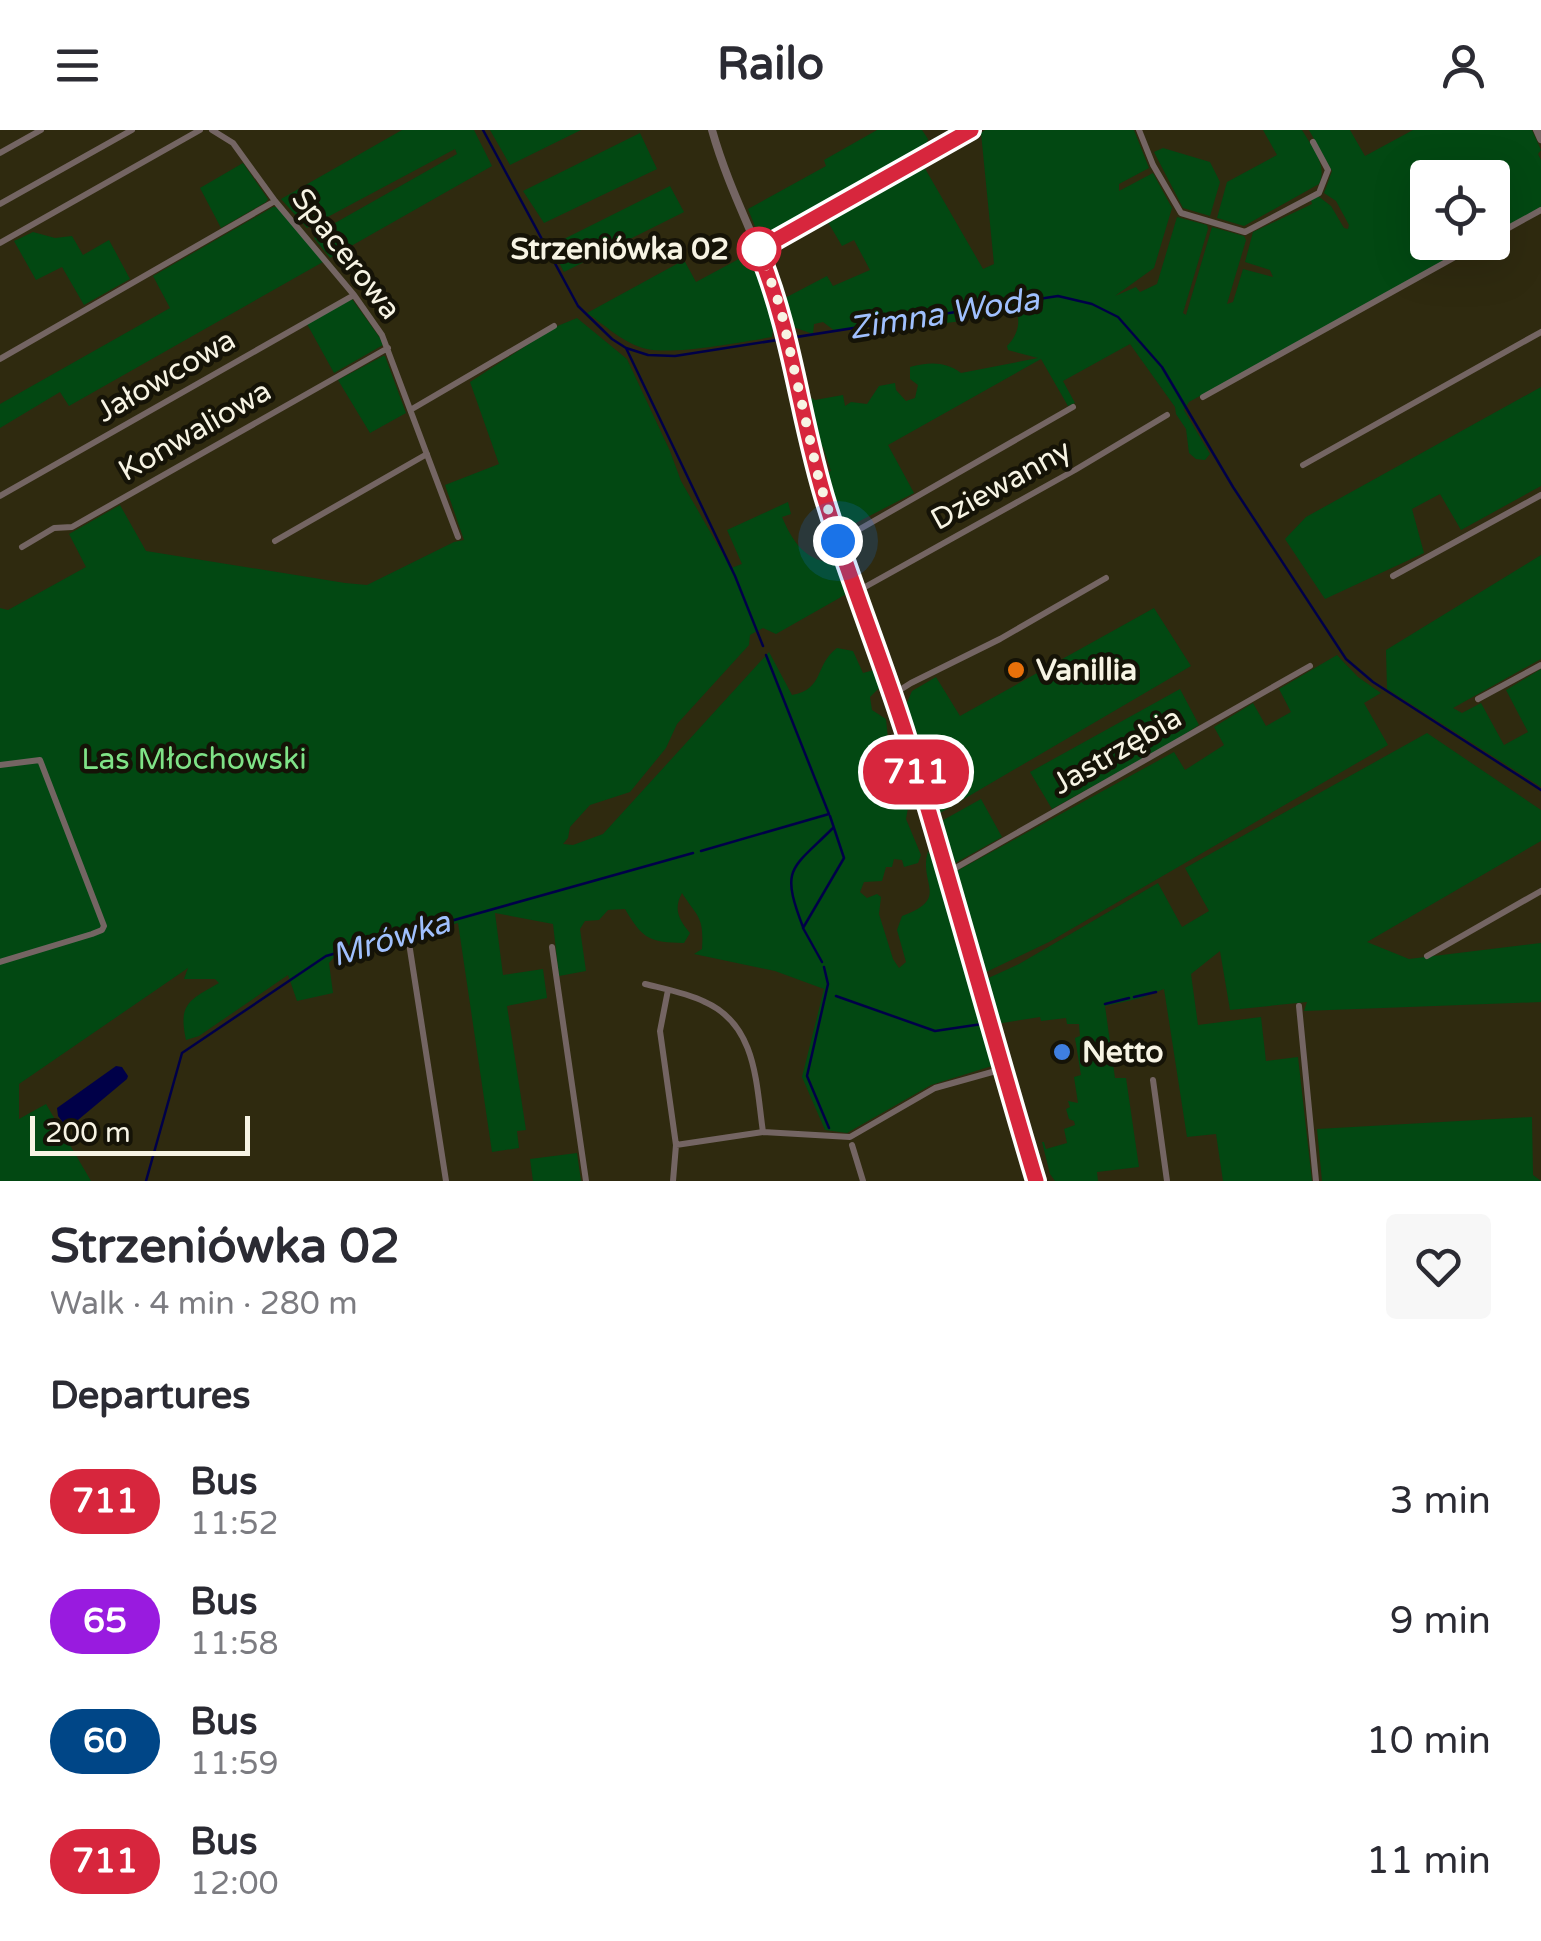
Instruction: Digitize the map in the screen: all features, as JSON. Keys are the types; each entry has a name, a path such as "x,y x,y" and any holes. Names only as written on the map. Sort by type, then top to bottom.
{"street":[{"path":"0,153 41,130"},
{"path":"0,204 132,130"},
{"path":"0,243 200,130"},
{"name":"Spacerowa","path":"212,130 233,143 382,334 458,537"},
{"path":"712,130 721,163 773,285 816,467 892,695 1036,1181"},
{"path":"758,250 971,130"},
{"path":"1139,130 1153,165 1181,213 1245,232 1319,193 1328,170 1313,142"},
{"path":"0,358 275,201"},
{"path":"1510,226 1541,210"},
{"path":"1203,397 1450,260"},
{"name":"Jałowcowa","path":"0,496 354,295"},
{"path":"412,409 554,326"},
{"path":"1303,465 1541,332"},
{"name":"Konwaliowa","path":"22,547 54,528 72,527 388,348"},
{"path":"838,541 1074,407"},
{"name":"Dziewanny","path":"856,592 1167,415"},
{"path":"274,541 427,454"},
{"path":"1393,576 1541,495"},
{"path":"892,695 1106,578"},
{"path":"1478,699 1541,665"},
{"name":"Jastrzębia","path":"945,874 1310,666"},
{"path":"0,765 40,760 104,926 92,934 0,962"},
{"path":"1427,956 1541,891"},
{"path":"408,943 446,1181"},
{"path":"552,946 586,1181"},
{"path":"645,984 710,1004 742,1034 753,1063 763,1132"},
{"path":"668,990 660,1031 676,1144 673,1181"},
{"path":"1299,1006 1316,1181"},
{"path":"676,1144 763,1132 850,1137 936,1088 1003,1070"},
{"path":"1153,1080 1167,1181"},
{"path":"852,1145 863,1181"}],"green space":[{"path":"402,130 474,130 492,166 330,258 314,238 319,232 457,154 455,149 307,228 281,199"},
{"path":"490,130 581,130 510,165"},
{"path":"877,130 922,130 928,139 926,146 760,239 748,209 826,166 824,160"},
{"path":"1134,130 1149,168 1119,184 1119,191 1153,173 1172,208 1154,268 1115,296 1136,287 1140,292 1157,284 1177,217 1207,225 1183,313 1186,315 1212,227 1244,236 1246,240 1227,304 1233,302 1243,269 1273,277 1270,270 1245,262 1253,232 1312,204 1311,200 1318,196 1348,229 1336,201 1324,193 1332,171 1309,130 1350,130 1365,156 1413,130 1532,130 1541,150 1541,207 1510,224 1510,160 1410,160 1410,260 1445,260 1189,402 1184,410 1210,454 1205,460 1189,453 1186,429 1175,407 1130,344 1063,381 1075,403 1068,406 1041,359 888,445 914,493 846,528 836,516 824,473 831,471 823,447 817,446 808,396 815,400 843,395 845,406 851,402 867,404 879,386 895,383 906,401 915,398 918,385 910,379 910,367 937,364 961,373 1038,358 1008,350 1017,329 1015,309 995,310 980,320 966,315 962,321 905,328 901,322 835,331 823,322 814,324 813,334 793,327 785,298 827,276 833,286 870,270 854,240 842,246 825,217 923,165 983,269 994,264 981,133"},
{"path":"1263,130 1302,130 1320,163 1319,184 1244,226 1217,218 1227,182 1277,155"},
{"path":"640,133 657,169 544,223 523,191"},
{"path":"1163,148 1210,162 1220,182 1210,216 1183,208 1154,152"},
{"path":"243,163 268,199 221,228 200,188"},
{"path":"670,186 684,212 564,272 550,246"},
{"path":"273,207 323,262 69,406 60,392 0,428 0,404 170,308 153,276"},
{"path":"33,232 55,238 72,236 83,255 109,240 130,279 84,305 62,267 36,280 14,241"},
{"path":"750,253 770,305 772,337 690,349 647,349 623,339 587,313 684,260 696,282"},
{"path":"352,299 383,345 334,373 307,324"},
{"name":"Las Młochowski","path":"577,318 627,359 681,481 731,568 742,564 727,530 788,502 791,514 782,517 795,541 821,561 831,563 835,557 850,592 776,634 763,628 750,635 749,645 677,724 666,748 630,792 590,805 570,827 563,844 573,845 603,834 769,652 792,695 810,688 837,648 853,651 863,673 874,670 881,686 870,697 872,710 886,719 893,756 910,797 906,819 921,855 918,863 904,867 902,860 894,859 892,867 886,867 882,881 864,882 860,892 867,898 877,894 881,897 879,914 899,968 906,962 897,930 902,916 917,909 929,896 928,851 939,873 992,1066 931,1085 847,1133 825,1130 802,1077 824,989 775,971 694,954 702,949 701,923 682,893 678,914 690,933 684,943 648,937 625,909 608,910 599,920 585,921 580,929 586,971 559,976 553,924 495,913 503,975 543,969 547,998 507,1006 526,1130 517,1131 519,1148 492,1152 458,923 336,955 329,963 333,993 297,1001 288,975 199,1036 186,1040 184,1018 188,1004 219,983 215,979 184,979 188,968 19,1084 19,1119 46,1104 91,1181 0,1181 0,608 8,610 86,567 69,534 120,505 146,551 345,583 367,585 464,540 445,485 499,464 470,382 555,327"},
{"path":"383,356 406,413 370,433 338,380"},
{"path":"1541,387 1541,486 1461,530 1440,494 1412,509 1424,553 1325,599 1285,539 1306,517"},
{"path":"1541,555 1541,659 1453,708 1462,713 1481,703 1504,745 1528,732 1506,690 1541,669 1541,787 1387,689 1386,650"},
{"path":"1154,608 1191,666 935,816 905,707 912,691 936,677 960,716"},
{"path":"1337,655 1381,693 1364,703 1388,745 1049,942 980,975 953,873 1174,752 1185,770 1224,745 1214,727 1253,703 1266,726 1291,712 1279,689"},
{"path":"1180,689 1199,725 1052,809 1030,772"},
{"path":"1427,733 1541,810 1541,841 1367,942 1409,959 1541,943 1541,1002 1304,1011 1307,1002 1230,1010 1220,951 1191,974 1198,1025 1261,1017 1266,1061 1298,1057 1312,1181 1223,1181 1216,1134 1187,1137 1164,989 1105,1006 1115,1078 1126,1078 1139,1167 1097,1172 1098,1181 1055,1181 1042,1142 1046,1149 1067,1143 1064,1129 1075,1125 1066,1109 1070,1107 1068,1101 1078,1103 1074,1077 1081,1075 1075,1038 1080,1036 1079,1024 1067,1024 1066,1018 1041,1021 1040,1017 996,1024 982,981 1019,964 1158,883 1182,927 1209,911 1185,868"},
{"path":"981,799 1002,837 950,866 938,823"},
{"path":"1532,1117 1533,1175 1541,1181 1322,1181 1317,1129"},
{"path":"577,1153 581,1181 533,1181 530,1159"}],"shaded area":[{"path":"116,1066 122,1067 127,1079 72,1125 64,1124 57,1108"}],"waterway":[{"name":"Zimna Woda","path":"483,130 578,306 612,339 648,355 675,356 1058,296 1092,304 1118,317 1162,367 1233,487 1346,659 1373,682 1541,790"},
{"name":"Mrówka","path":"626,348 735,576 763,646"},
{"name":"Mrówka","path":"701,851 829,814 766,655"},
{"path":"822,962 803,928 844,858 830,816"},
{"path":"803,927 791,880 799,862 833,828"},
{"name":"Mrówka","path":"146,1181 182,1053 326,956 693,853"},
{"path":"824,967 828,984 807,1076 829,1128"},
{"path":"1134,997 1156,992"},
{"path":"836,996 935,1031 982,1024 986,1040"},
{"path":"1105,1004 1129,998"}],"bus line":[{"name":"711","path":"971,130 758,250 787,335 826,506 904,731 1036,1181"}],"place":[{"name":"Strzeniówka 02","path":"759,249"},
{"name":"Vanillia","path":"1016,670"},
{"name":"Netto","path":"1062,1052"}],"route":[{"path":"759,249 780,306 819,480 838,541"}]}
